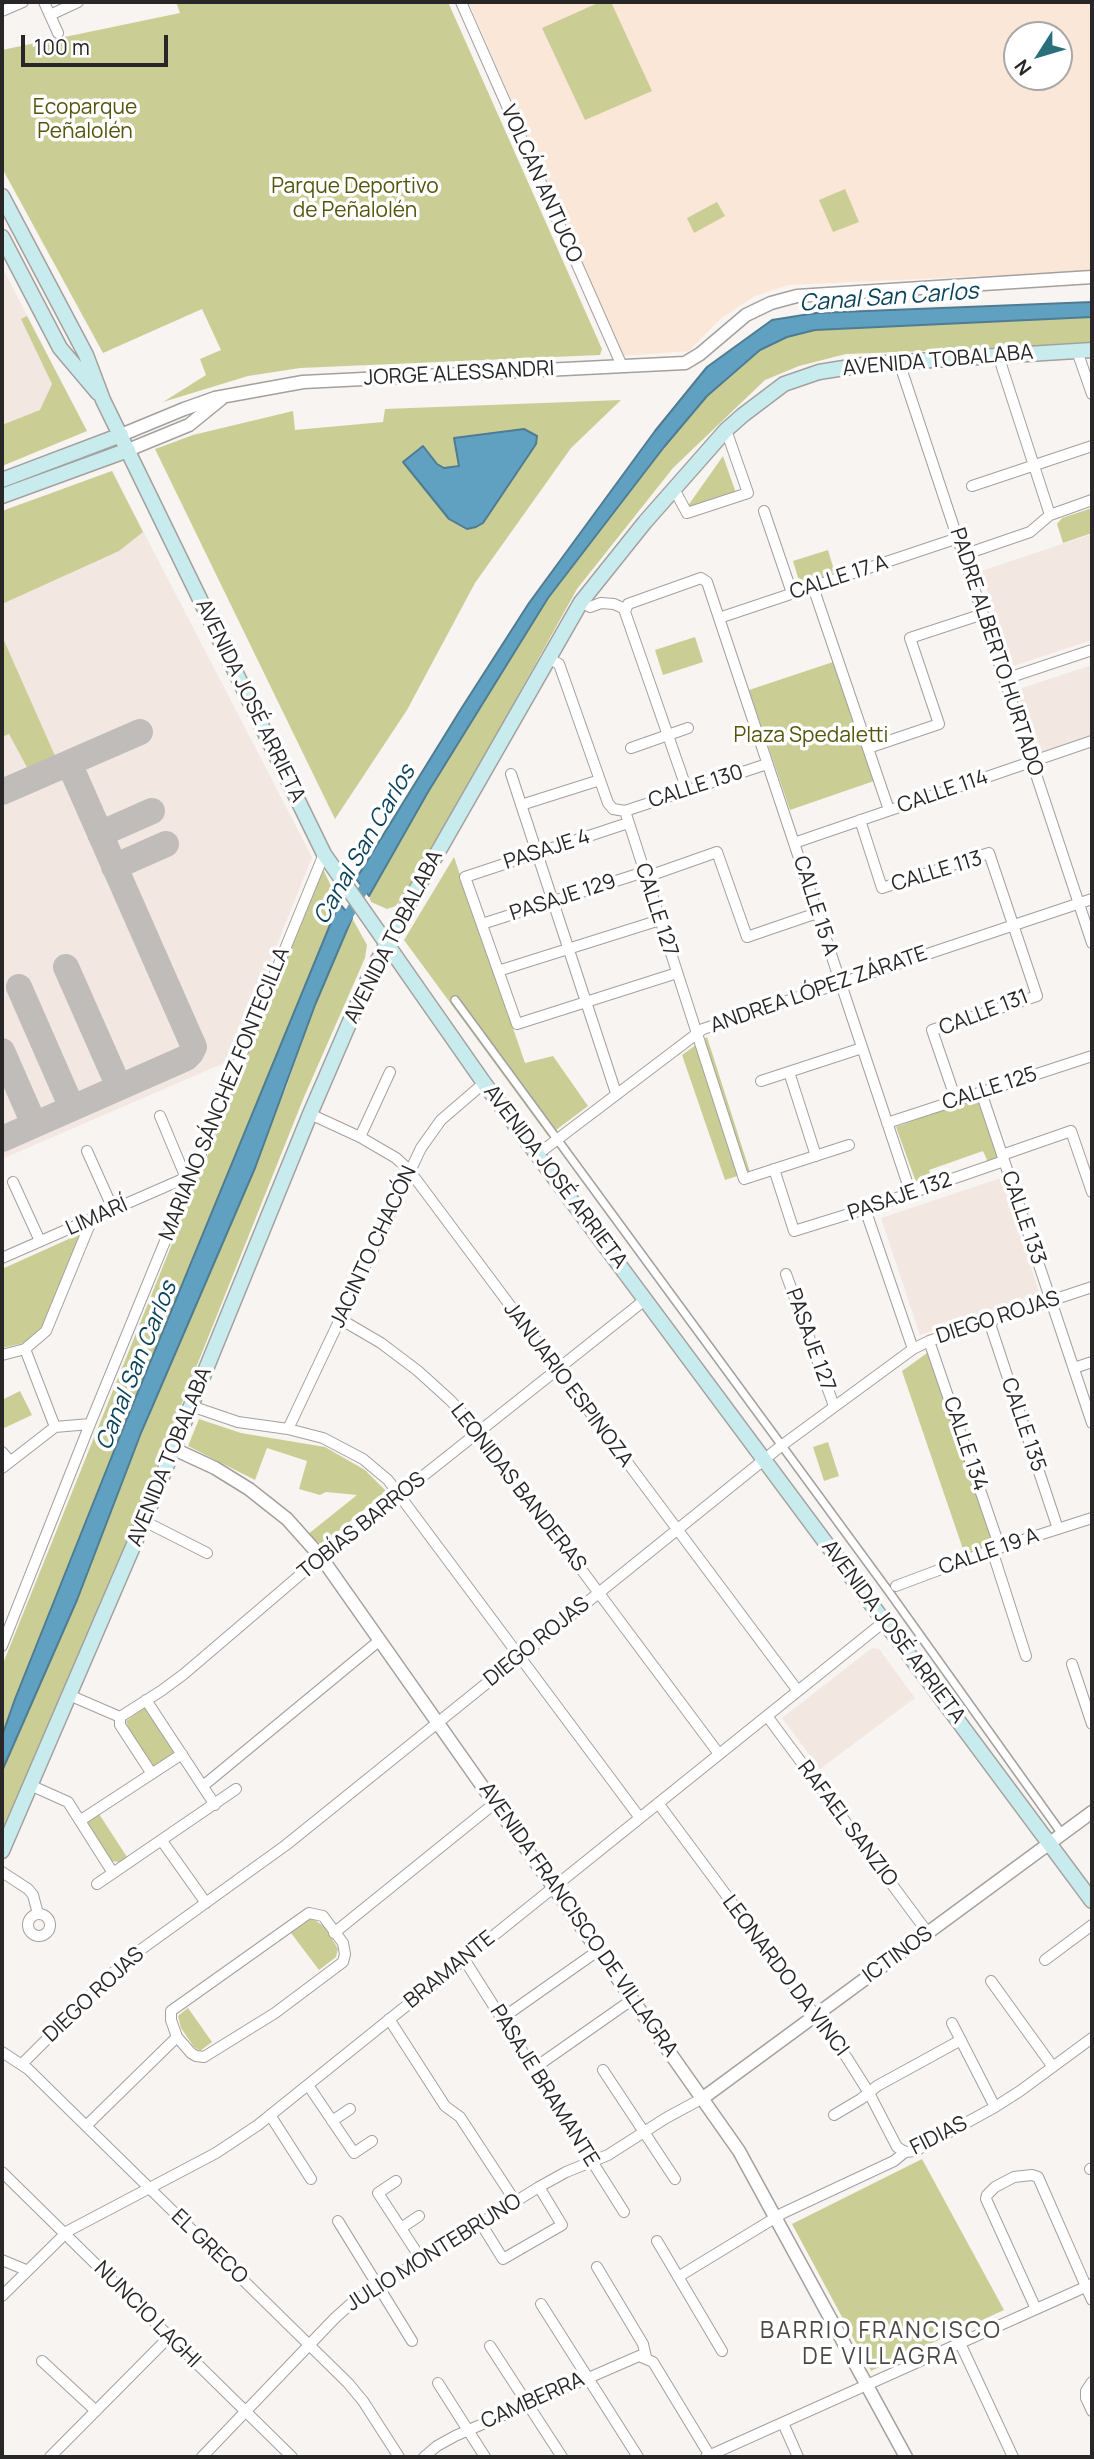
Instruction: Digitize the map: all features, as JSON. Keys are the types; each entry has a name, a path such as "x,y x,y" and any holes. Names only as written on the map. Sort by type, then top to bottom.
{"main road":[{"name":"AVENIDA JOSÉ ARRIETA","path":"2,200 86,355 103,400 324,854 484,1083 1092,1901"},
{"name":"AVENIDA JOSÉ ARRIETA","path":"2,237 65,355 103,400"},
{"path":"16,264 42,270"},
{"name":"AVENIDA TOBALABA","path":"2,1851 144,1521 310,1114 386,944 581,602 726,430 761,401 793,380 834,369 899,362 1092,350"},
{"name":"JORGE ALESSANDRI","path":"2,480 121,435"},
{"name":"JORGE ALESSANDRI","path":"2,496 128,450"}],"street":[{"path":"2,12 23,2"},
{"path":"44,2 58,33"},
{"path":"50,15 78,2"},
{"name":"VOLCÁN ANTUCO","path":"461,2 622,366"},
{"name":"JORGE ALESSANDRI","path":"121,435 227,395 303,382 677,364 692,360 746,314 797,296 1092,277"},
{"path":"1077,351 1092,394"},
{"path":"998,355 1050,514"},
{"name":"PADRE ALBERTO HURTADO","path":"899,362 1092,943"},
{"name":"JORGE ALESSANDRI","path":"128,450 189,425 227,395"},
{"path":"674,489 687,513 748,493 726,430"},
{"path":"972,486 1092,446"},
{"path":"963,555 1030,532 1050,514 1092,500"},
{"path":"764,511 792,593"},
{"name":"CALLE 17 A","path":"719,618 958,538"},
{"name":"CALLE 15 A","path":"625,608 628,604 701,578 707,582 911,1194"},
{"path":"813,586 889,810"},
{"path":"581,602 590,607 601,603 625,608 687,790"},
{"path":"868,748 939,724 910,638 983,614"},
{"path":"1004,679 1092,650"},
{"path":"548,658 559,664 608,803 613,809 625,811"},
{"path":"631,748 688,728"},
{"name":"CALLE 114","path":"794,843 1092,741"},
{"name":"CALLE 130","path":"625,811 767,764"},
{"path":"510,774 616,1093"},
{"path":"521,805 600,780"},
{"name":"CALLE 127","path":"625,811 744,1179 774,1169"},
{"name":"CALLE 113","path":"859,820 882,888 989,853 1013,925"},
{"name":"PASAJE 4","path":"482,924 465,877 628,823"},
{"name":"PASAJE 129","path":"482,924 717,852 747,937 817,912"},
{"name":"MARIANO SÁNCHEZ FONTECILLA","path":"2,1646 189,1176 324,854"},
{"name":"ANDREA LÓPEZ ZÁRATE","path":"538,1154 695,1032 1092,898"},
{"path":"499,971 660,920"},
{"path":"482,924 517,1024 677,973"},
{"name":"CALLE 131","path":"956,1100 932,1030 1037,996 1013,925"},
{"path":"455,1000 781,1446 891,1587 1062,1834"},
{"path":"761,1081 862,1048"},
{"name":"CALLE 125","path":"887,1123 1092,1056"},
{"path":"360,1137 390,1072"},
{"path":"789,1072 816,1156"},
{"name":"JACINTO CHACÓN","path":"288,1429 426,1139 441,1120 484,1083"},
{"name":"CALLE 133","path":"981,1092 1092,1423"},
{"name":"JANUARIO ESPINOZA","path":"310,1114 360,1137 396,1158 409,1170 798,1691"},
{"path":"160,1116 189,1176"},
{"name":"PASAJE 132","path":"774,1169 794,1231 911,1194 1071,1132 1092,1192"},
{"path":"774,1169 849,1145"},
{"path":"88,1151 113,1209"},
{"name":"LIMARÍ","path":"2,1258 189,1176"},
{"path":"13,1182 40,1241"},
{"path":"865,1209 913,1349"},
{"path":"2,1354 25,1349 46,1331 92,1219"},
{"name":"PASAJE 127","path":"786,1274 834,1406"},
{"name":"DIEGO ROJAS","path":"22,2064 115,1970 286,1845 598,1592 834,1406 913,1349 929,1341 1092,1287"},
{"name":"TOBÍAS BARROS","path":"120,1717 184,1674 321,1557 646,1299"},
{"name":"LEONIDAS BANDERAS","path":"340,1319 381,1343 418,1371 450,1400 479,1432 719,1754"},
{"name":"CALLE 135","path":"989,1321 1058,1529"},
{"name":"CALLE 134","path":"929,1341 996,1549 1026,1656"},
{"path":"25,1349 55,1427"},
{"path":"1074,1368 1092,1362"},
{"path":"191,1406 239,1422 288,1429 323,1438 375,1468 401,1494 640,1818"},
{"path":"2,1452 6,1465 55,1427 90,1424"},
{"name":"AVENIDA FRANCISCO DE VILLAGRA","path":"174,1449 215,1468 249,1489 287,1520 321,1557 739,2151 906,2457"},
{"name":"CALLE 19 A","path":"891,1587 1092,1518"},
{"path":"144,1521 207,1553"},
{"name":"BRAMANTE","path":"2,2297 64,2233 231,2144 270,2115 885,1621"},
{"path":"203,1786 380,1640"},
{"path":"1072,1664 1092,1724"},
{"path":"69,1695 120,1717 120,1725 152,1774"},
{"path":"146,1700 215,1805"},
{"name":"RAFAEL SANZIO","path":"767,1716 928,1933"},
{"path":"80,1820 182,1754"},
{"path":"30,1785 68,1802 113,1873"},
{"path":"97,1884 236,1788"},
{"path":"334,1933 495,1803"},
{"name":"LEONARDO DA VINCI","path":"658,1803 815,2016 869,2093 897,2147 905,2152"},
{"name":"ICTINOS","path":"703,2098 1092,1812"},
{"path":"162,1841 206,1903"},
{"path":"2,1872 28,1889 33,1895 38,1914"},
{"path":"309,1913 323,1916 334,1933 343,1943 343,1962 275,2012 204,2057 191,2053 177,2037 171,2020 171,2011 176,2006 309,1913"},
{"path":"1045,1960 1092,1925"},
{"path":"501,2019 599,1950"},
{"name":"PASAJE BRAMANTE","path":"464,1959 624,2212"},
{"path":"991,1981 1053,2067"},
{"path":"533,2069 633,1999"},
{"path":"389,2019 447,2109 460,2117 515,2201"},
{"path":"952,2024 995,2107"},
{"path":"86,2126 177,2037"},
{"name":"FIDIAS","path":"678,2277 776,2218 894,2161 905,2152 915,2151 995,2107 1092,2038"},
{"path":"834,2115 877,2086 961,2040"},
{"name":"EL GRECO","path":"2,2052 22,2064 357,2393 400,2457"},
{"path":"603,2070 675,2179"},
{"path":"308,2085 354,2153 372,2141"},
{"name":"JULIO MONTEBRUNO","path":"202,2457 343,2310 515,2201 566,2172 619,2149 703,2098"},
{"path":"332,2121 350,2109"},
{"path":"270,2115 311,2179"},
{"name":"NUNCIO LAGHI","path":"2,2172 292,2457"},
{"path":"1036,2309 986,2199 995,2187 1014,2177 1038,2177 1089,2285 1092,2300"},
{"path":"396,2181 379,2193 421,2259"},
{"path":"480,2222 503,2259 562,2225 539,2187"},
{"path":"401,2228 419,2216"},
{"path":"338,2221 412,2341"},
{"path":"657,2241 722,2351"},
{"path":"2,2260 26,2270"},
{"path":"597,2267 643,2344 646,2357 653,2362 708,2456 1089,2285"},
{"path":"541,2304 638,2457"},
{"path":"50,2457 169,2337"},
{"path":"960,2343 1013,2457"},
{"path":"490,2346 562,2457"},
{"name":"CAMBERRA","path":"424,2457 445,2441 468,2430 631,2357 646,2357"},
{"path":"42,2361 96,2411"},
{"path":"1092,2382 1086,2390 1092,2410"},
{"path":"438,2383 485,2457"},
{"path":"783,2423 798,2457"}],"shaded area":[{"path":"1092,2 1092,271 788,285 755,296 720,319 689,351 623,356 469,3"},
{"path":"2,267 87,431 2,466"},
{"path":"112,471 312,857 231,1060 2,1159 2,511"},
{"path":"1092,534 1092,640 1013,666 981,571"},
{"path":"1092,665 1092,736 1037,754 1016,690"},
{"path":"1001,1178 1040,1295 920,1335 881,1218"},
{"path":"872,1648 879,1649 915,1698 820,1769 782,1718"}],"green space":[{"name":"Parque Deportivo de Peñalolén","path":"176,2 448,2 602,349 600,355 300,368 248,376 163,402 206,375 200,359 221,350 202,309 103,353 2,168 2,50 180,13"},
{"path":"600,2 611,2 652,91 585,120 542,28"},
{"path":"845,189 859,222 833,232 819,200"},
{"path":"717,202 725,216 694,233 687,218"},
{"path":"27,316 87,431 2,466 2,425 40,410 52,384 21,319"},
{"path":"1092,317 1092,345 846,354 799,366 765,380 673,468 577,589 439,838 405,893 396,906 387,909 371,902 369,896 428,792 548,598 664,447 707,396 760,350 787,337 815,330"},
{"path":"621,400 571,448 475,583 407,710 335,819 155,449 193,435 293,411 295,430 383,422 385,409"},
{"path":"723,456 736,493 685,510"},
{"path":"112,471 143,532 119,551 2,604 2,511"},
{"path":"1092,508 1092,533 1063,543 1057,524 1062,518"},
{"path":"828,550 834,570 831,575 800,584 793,561"},
{"path":"2,636 56,758 29,771 9,734 2,737"},
{"path":"695,637 703,662 663,675 655,650"},
{"name":"Plaza Spedaletti","path":"833,662 874,781 790,810 749,690"},
{"path":"454,857 525,1063 553,1056 588,1106 548,1136 404,940"},
{"path":"323,869 339,903 126,1421 2,1736 2,1666"},
{"path":"352,918 367,945 365,958 304,1097 67,1691 2,1839 2,1771 77,1600 123,1479 287,1085 315,1005"},
{"path":"707,1037 750,1172 725,1180 682,1055"},
{"path":"978,1097 1000,1158 988,1162 983,1151 929,1170 932,1179 917,1185 896,1127"},
{"path":"82,1233 42,1327 24,1343 2,1348 2,1269"},
{"path":"930,1351 996,1545 965,1555 902,1371"},
{"path":"20,1391 32,1415 2,1429 2,1400"},
{"path":"199,1419 241,1433 325,1447 365,1470 386,1491 322,1545 307,1535 357,1495 326,1492 320,1495 299,1489 307,1461 267,1448 255,1480 188,1446"},
{"path":"828,1442 839,1476 824,1481 813,1447"},
{"path":"147,1706 177,1754 155,1769 131,1737 126,1721"},
{"path":"99,1814 127,1857 119,1862 110,1861 87,1823"},
{"path":"312,1918 325,1927 338,1949 336,1957 319,1970 291,1933"},
{"path":"188,2008 212,2042 200,2051 181,2028 178,2016"},
{"path":"922,2159 1004,2310 871,2371 792,2224"}],"water":[{"path":"1092,302 1092,317 815,330 787,337 760,350 707,396 664,447 548,598 428,792 369,896 356,879 461,709 529,603 655,431 707,367 772,320 816,313"},
{"path":"524,429 537,436 536,444 483,523 476,527 467,529 449,519 403,462 423,446 437,464 444,468 459,466 454,438"},
{"path":"339,903 352,918 315,1005 255,1168 141,1433 77,1600 2,1771 2,1736 15,1699"}],"waterway":[{"name":"Canal San Carlos","path":"342,926 371,876"}],"taxiway":[{"path":"2,792 140,732"},
{"path":"2,1139 186,1058 194,1047 69,763"},
{"path":"100,834 152,811"},
{"path":"114,867 166,844"},
{"path":"66,967 119,1087"},
{"path":"19,987 72,1108"},
{"path":"2,1051 34,1124"}],"district":[{"name":"BARRIO FRANCISCO DE VILLAGRA","path":"881,2345"}],"park label":[{"name":"Ecoparque Peñalolén","path":"85,120"}]}
